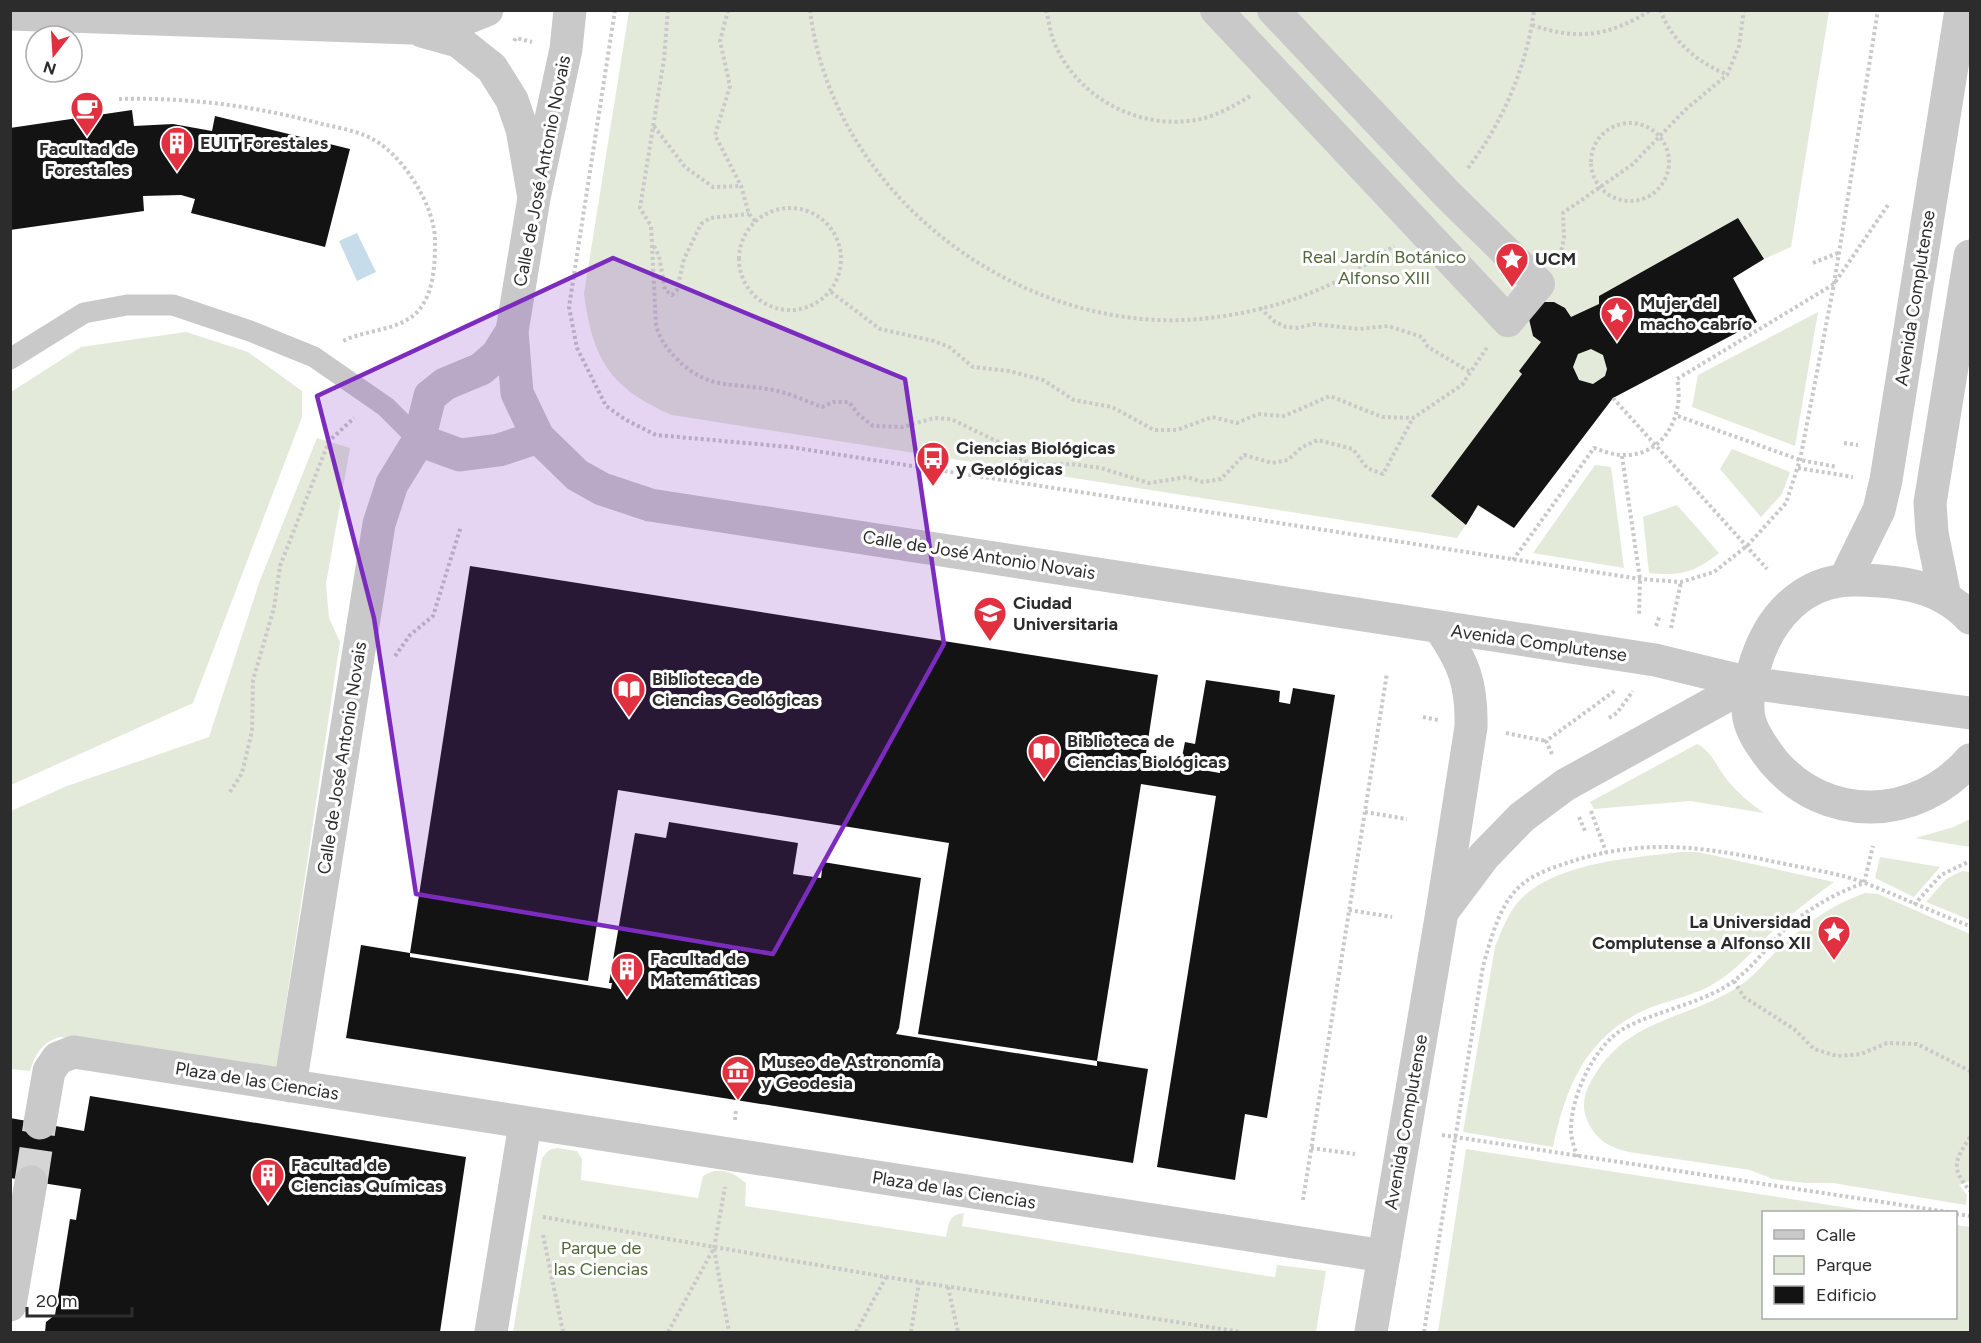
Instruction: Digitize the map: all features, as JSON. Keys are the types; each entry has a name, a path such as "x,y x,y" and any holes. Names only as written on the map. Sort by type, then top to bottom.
{"street":[{"path":"10,14 411,28 452,24 487,10"},
{"name":"Calle de José Antonio Novais","path":"570,10 566,49 534,198 512,331 517,393 538,437 577,475 602,489 650,505 1440,628"},
{"path":"1216,10 1275,71 1416,226 1508,321 1539,284 1448,195 1273,10"},
{"name":"Avenida Complutense","path":"1845,579 1879,510 1886,480 1961,10"},
{"path":"411,28 458,41 492,68 512,100 522,129 534,198"},
{"path":"1945,597 1932,533 1930,502 1971,256"},
{"name":"Calle de José Antonio Novais","path":"290,1086 379,524 392,484 419,440 430,396 444,384 481,369 497,356 512,331"},
{"path":"419,440 460,455 499,450 538,437"},
{"path":"1971,618 1945,597 1923,588 1888,580 1845,579 1820,584 1796,598 1779,613 1759,651 1750,683 1749,720 1763,748 1784,774 1811,793 1846,805 1874,808 1898,805 1923,797 1959,773 1971,760"},
{"name":"Avenida Complutense","path":"1440,628 1655,660 1750,683 1971,713"},
{"name":"Avenida Complutense","path":"1371,1332 1471,727 1468,681 1458,654 1440,628"},
{"name":"Avenida Complutense","path":"1442,912 1484,856 1522,817 1565,785 1750,683"},
{"name":"Plaza de las Ciencias","path":"40,1123 49,1071 58,1058 74,1052 1383,1256"},
{"path":"491,1332 525,1124"},
{"path":"11,1296 31,1182"}],"lane":[{"path":"10,359 84,313 127,305 173,305 250,331 314,357 375,400 419,440"}],"path":[{"path":"615,10 569,307 577,348 590,377 606,406 626,420 656,435 790,447 1513,560 1640,579 1681,582 1714,572 1748,545 1786,503 1800,460 1834,284 1878,10"},
{"path":"668,10 640,208 651,226 656,325 660,340 690,372 705,381 743,388 773,390 822,407 833,402 849,402 859,415 873,426 903,428 934,418 951,419 1009,447 1019,459 1039,465 1072,464 1101,468 1149,483 1187,477 1203,482 1221,478 1244,455 1272,463 1288,460 1302,447 1318,440 1353,449 1367,468 1383,474 1413,418 1462,385 1492,338"},
{"path":"728,10 720,41 730,86 715,135 741,186 749,214 755,221"},
{"path":"810,10 812,29 832,93 863,152 905,204 955,249 1012,283 1075,307 1141,318 1208,318 1274,306 1336,282 1394,246 1416,226"},
{"path":"1046,10 1054,41 1065,61 1094,95 1123,112 1155,122 1189,121 1222,112 1251,95 1275,71"},
{"path":"1448,195 1483,148 1513,89 1532,25 1534,10"},
{"path":"1532,25 1558,34 1603,33 1630,24 1651,10"},
{"path":"1659,10 1680,44 1706,66 1727,75"},
{"path":"1558,261 1564,238 1563,213 1633,164 1708,88 1727,75 1739,46 1744,10"},
{"path":"511,45 516,38 537,43"},
{"path":"119,99 166,98 278,112 368,136 400,161 418,189 435,228 435,273 419,310 402,324 358,333 338,345"},
{"path":"1622,124 1635,124 1648,128 1659,136 1669,159 1666,177 1656,192 1633,201 1616,198 1600,187 1593,176 1593,150 1600,138 1610,129 1622,124"},
{"path":"653,125 685,167 713,187 741,186"},
{"path":"1513,560 1594,448 1622,456 1642,452 1656,445 1671,429 1678,416 1680,393 1677,379 1834,284 1888,205"},
{"path":"792,207 822,219 833,230 840,245 842,261 839,278 831,292 804,309 786,311 770,306 754,297 744,282 739,265 740,247 747,231 755,221 774,210 792,207"},
{"path":"652,243 658,256 666,290 672,295 677,290 684,259 701,224 710,219 749,214"},
{"path":"1813,263 1839,252"},
{"path":"831,292 880,329 934,341 949,347 973,367 1009,371 1043,381 1074,400 1112,407 1154,430 1177,430 1212,417 1237,423 1258,414 1284,416 1330,396 1382,417 1413,418"},
{"path":"1260,308 1275,322 1286,327 1313,324 1359,329 1388,326 1422,337 1428,347 1470,372"},
{"path":"1613,398 1748,545 1767,569"},
{"path":"230,792 242,773 252,731 253,680 274,608 280,566 328,441 375,400"},
{"path":"1678,416 1800,460 1837,467"},
{"path":"1622,456 1640,579 1639,616"},
{"path":"1798,468 1857,477"},
{"path":"389,664 410,635 433,616 461,525"},
{"path":"1669,637 1681,582"},
{"path":"1303,1200 1387,673"},
{"path":"1498,732 1546,741 1616,690"},
{"path":"1546,741 1554,759"},
{"path":"1588,804 1606,852"},
{"path":"1576,811 1585,831"},
{"path":"1365,812 1407,819"},
{"path":"1424,1332 1483,966 1493,932 1506,905 1524,882 1558,866 1606,852 1681,846 1748,856 1864,883 1971,926"},
{"path":"1864,883 1873,846"},
{"path":"1914,905 1941,875 1971,861"},
{"path":"1577,1157 1570,1132 1573,1105 1583,1078 1597,1056 1622,1029 1734,981 1787,928 1810,910 1838,892 1864,883"},
{"path":"1349,910 1392,917"},
{"path":"1734,981 1744,997 1794,1029 1814,1049 1837,1056 1861,1054 1887,1044 1917,1044 1971,1071"},
{"path":"1442,1135 1941,1211"},
{"path":"1971,1137 1956,1158 1957,1176 1971,1191"},
{"path":"1311,1148 1355,1154"},
{"path":"668,1332 714,1248 725,1182"},
{"path":"563,1332 540,1217 886,1277 1241,1332"},
{"path":"714,1248 729,1332"},
{"path":"856,1332 886,1277"},
{"path":"911,1332 919,1282"},
{"path":"948,1287 958,1332"}],"highlighted area":[{"path":"613,258 905,379 944,644 773,954 416,894 374,618 317,396"}],"green space":[{"name":"Real Jardín Botánico Alfonso XIII","path":"629,11 1829,11 1791,247 1764,259 1733,278 1757,322 1613,398 1514,528 1478,506 1457,538 672,415 633,394 619,382 599,354 584,294"},
{"path":"1818,312 1795,446 1692,407 1698,375"},
{"path":"186,332 248,352 302,391 302,417 193,703 11,785 11,392 81,347"},
{"path":"317,438 350,448 326,584 329,618 340,642 276,1071 60,1037 48,1042 40,1050 30,1071 11,1069 11,811 67,786 209,737 259,583"},
{"path":"1732,449 1790,472 1782,494 1761,517 1720,469"},
{"path":"1595,465 1611,467 1624,568 1533,553"},
{"path":"1677,505 1719,553 1702,565 1686,572 1649,573 1643,517"},
{"path":"1697,744 1710,755 1736,790 1764,813 1690,801 1594,809 1590,802"},
{"path":"1970,819 1970,847 1915,838 1954,827"},
{"path":"1698,852 1834,882 1810,899 1723,977 1700,991 1647,1009 1608,1033 1582,1065 1572,1084 1553,1147 1463,1132 1495,947 1513,908 1537,886 1576,869 1619,860"},
{"path":"1880,857 1940,867 1914,897 1875,878"},
{"path":"1962,871 1970,872 1970,920 1926,902 1946,879"},
{"path":"1865,893 1878,894 1970,934 1970,1181 1959,1185 1967,1195 1966,1205 1833,1183 1805,1183 1773,1179 1750,1170 1629,1152 1608,1145 1593,1131 1584,1107 1586,1092 1590,1082 1607,1058 1624,1043 1641,1031 1721,997 1741,985 1810,922 1842,903"},
{"name":"Parque de las Ciencias","path":"557,1148 577,1151 582,1159 581,1180 698,1198 703,1176 714,1171 725,1171 746,1183 745,1206 946,1237 952,1218 964,1213 962,1226 1267,1276 1275,1277 1277,1265 1326,1271 1316,1332 513,1332 542,1158 549,1150"},
{"path":"1466,1149 1869,1211 1762,1211 1762,1319 1957,1319 1957,1225 1970,1227 1970,1332 1438,1332"}],"water":[{"path":"357,233 376,272 357,281 339,241"}],"building":[{"name":"EUIT Forestales","path":"132,110 134,126 173,124 212,131 215,116 350,149 325,247 191,213 195,199 181,195 143,196 144,211 10,230 10,128"},
{"path":"1738,218 1764,259 1733,278 1757,322 1613,398 1514,528 1478,505 1466,525 1431,496 1522,374 1519,371 1541,342 1533,336 1529,319 1543,302 1554,302 1565,308 1571,317 1599,304 1599,296","holes":["1591,349 1603,355 1607,369 1605,376 1593,384 1579,380 1573,367 1578,354"]},
{"path":"470,566 1158,675 1145,760 1220,773 1220,769 1181,762 1185,742 1195,744 1206,680 1280,691 1279,702 1290,704 1293,688 1335,695 1267,1118 1245,1114 1235,1180 1157,1167 1216,796 1141,784 1097,1061 918,1034 949,843 618,790 588,981 410,953"},
{"name":"Facultad de Matemáticas","path":"669,822 798,843 793,874 821,878 823,862 921,878 899,1028 896,1034 1097,1066 1097,1061 1148,1069 1133,1163 346,1038 361,945 410,953 410,957 611,989 612,983 609,983 635,833 666,838"},
{"name":"Facultad de Ciencias Químicas","path":"90,1096 466,1157 440,1332 45,1332 46,1322 55,1315 70,1219 76,1220 81,1189 10,1178 10,1118 84,1131"}],"tunnel":[{"path":"31,1182 40,1123"}],"place":[{"name":"Facultad de Forestales","path":"87,137"},
{"name":"EUIT Forestales","path":"177,172"},
{"name":"UCM","path":"1512,288"},
{"name":"Mujer del macho cabrío","path":"1617,342"},
{"name":"Ciencias Biológicas y Geológicas","path":"933,487"},
{"name":"Ciudad Universitaria","path":"990,642"},
{"name":"Biblioteca de Ciencias Geológicas","path":"629,718"},
{"name":"Biblioteca de Ciencias Biológicas","path":"1044,780"},
{"name":"La Universidad Complutense a Alfonso XII","path":"1834,961"},
{"name":"Facultad de Matemáticas","path":"627,998"},
{"name":"Museo de Astronomía y Geodesia","path":"738,1101"},
{"name":"Facultad de Ciencias Químicas","path":"268,1204"}]}
